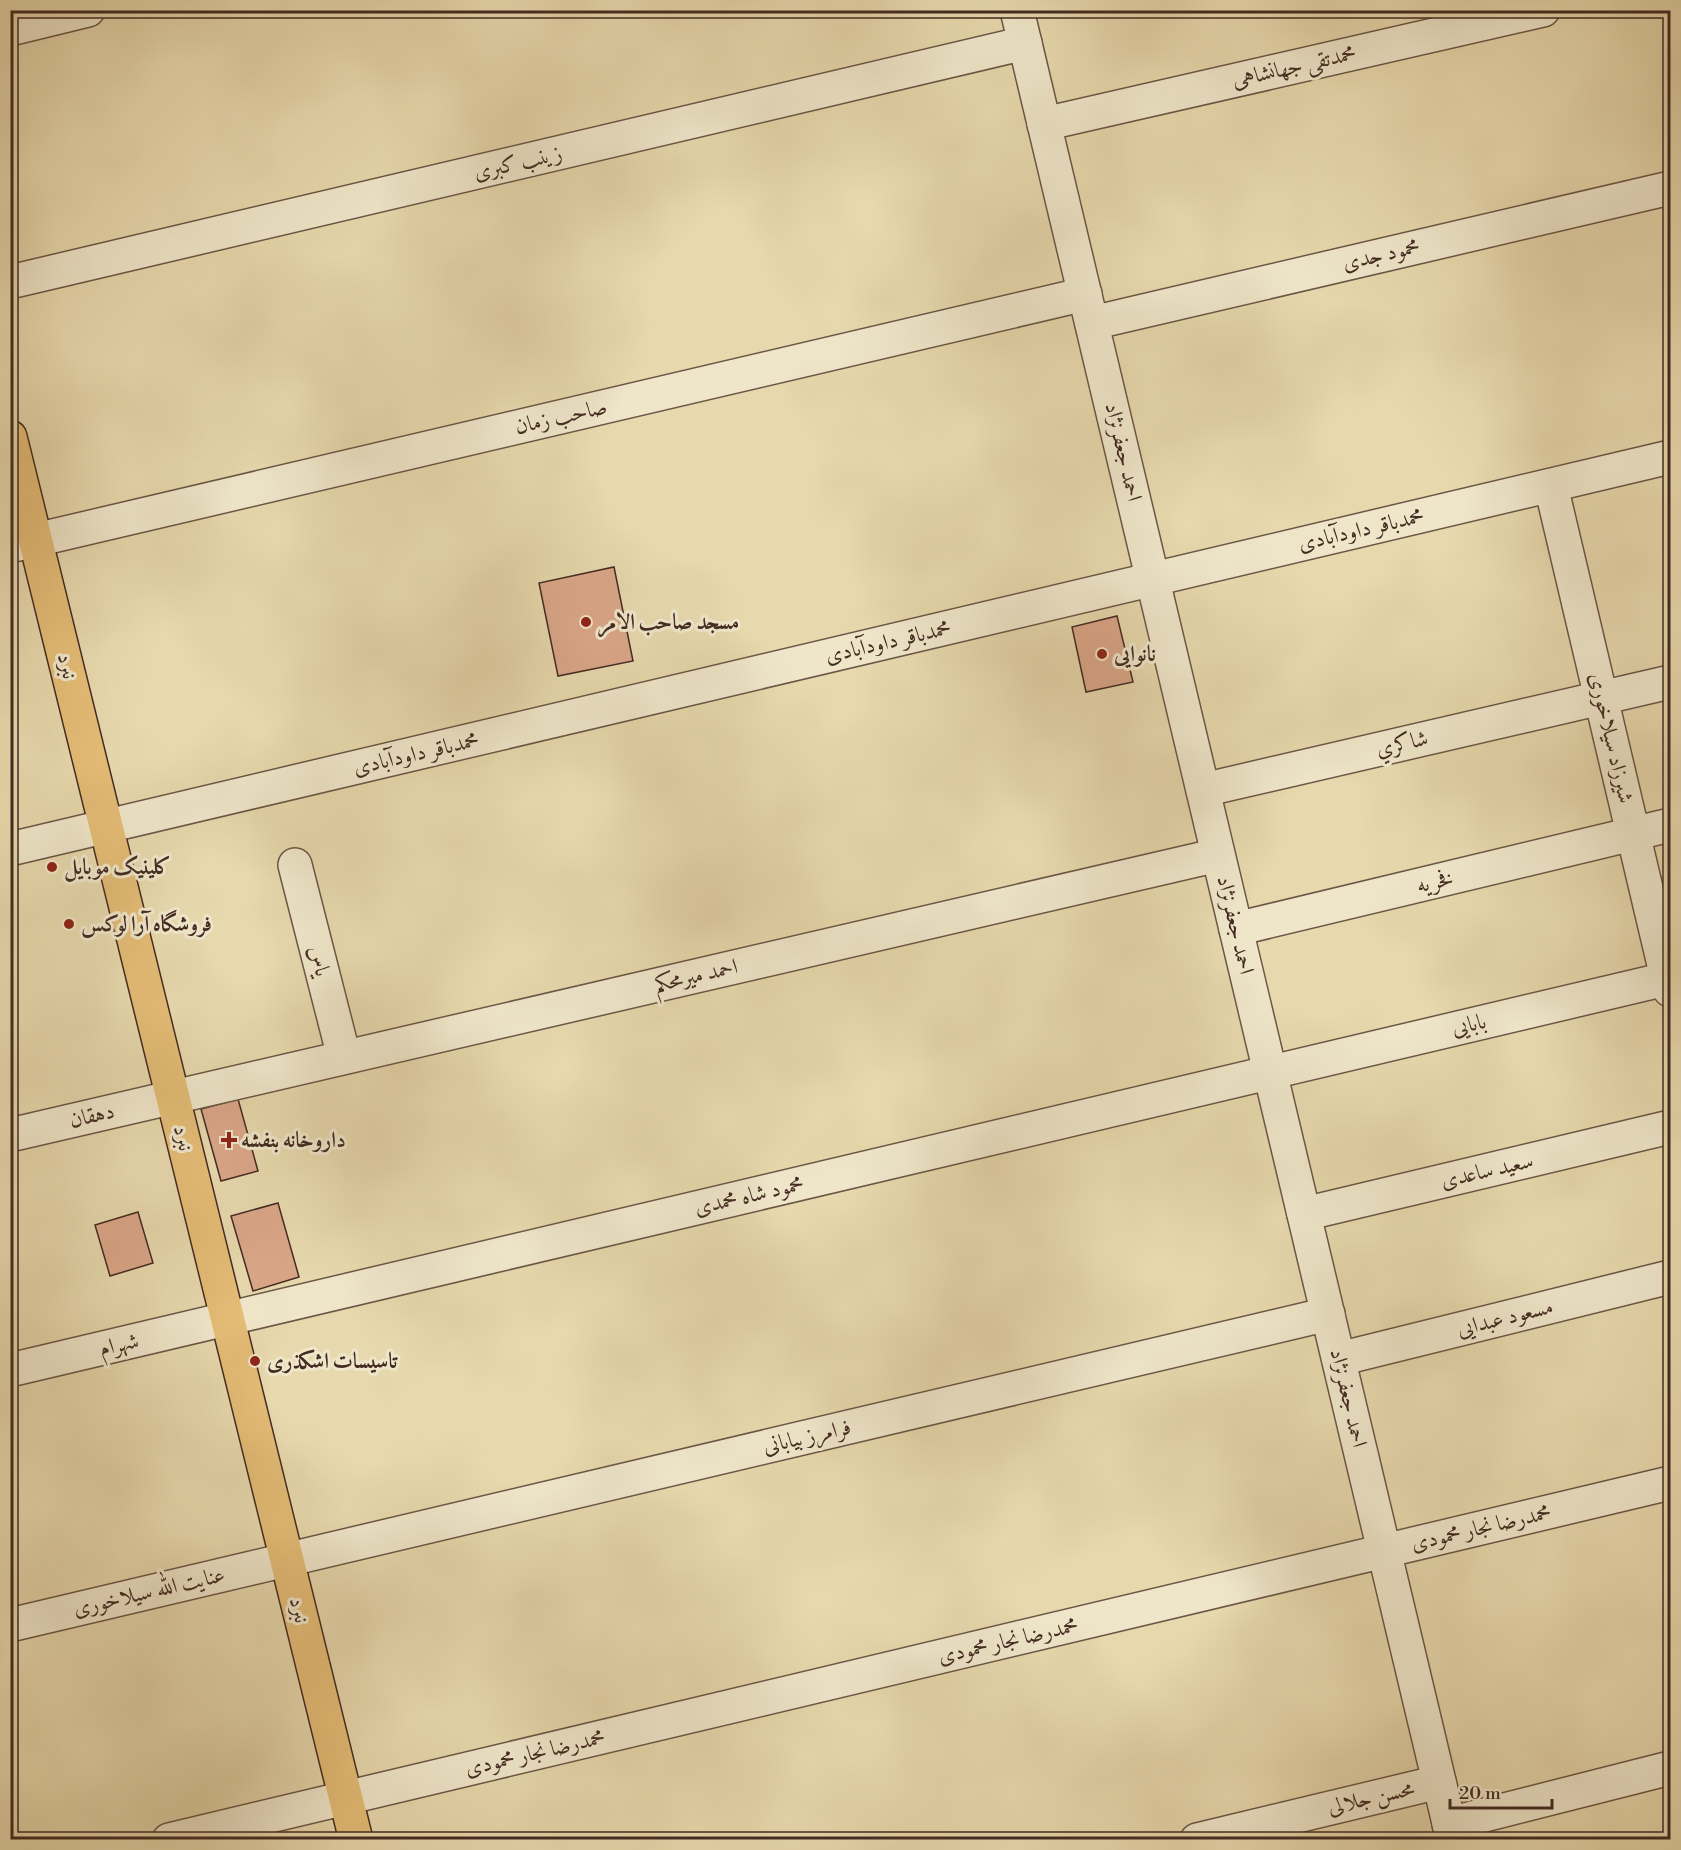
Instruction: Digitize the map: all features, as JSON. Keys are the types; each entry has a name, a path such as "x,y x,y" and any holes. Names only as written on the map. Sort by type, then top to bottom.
{"main road":[{"name":"نبرد","path":"10,437 23,543 106,826 356,1839"}],"street":[{"path":"10,28 88,10"},
{"name":"احمد جعفرنژاد","path":"1017,10 1451,1832"},
{"name":"محمدتقی جهانشاهی","path":"1044,124 1543,10"},
{"name":"زینب کبری","path":"10,282 1025,43"},
{"name":"محمود جدی","path":"1088,308 1671,188"},
{"name":"صاحب زمان","path":"23,543 1088,308"},
{"name":"محمدباقر داودآبادی","path":"10,849 1671,457"},
{"name":"شیرزاد سیلاخوری","path":"1551,486 1670,982"},
{"name":"شاكري","path":"1203,790 1671,682"},
{"name":"فخریه","path":"1236,929 1671,825"},
{"name":"احمد میرمحکم","path":"173,1097 1218,855"},
{"name":"یاس","path":"295,865 344,1057"},
{"name":"بابایی","path":"1270,1072 1670,982"},
{"name":"محمود شاه محمدی","path":"228,1319 1270,1072"},
{"name":"دهقان","path":"10,1135 173,1097"},
{"name":"سعید ساعدی","path":"1304,1214 1671,1127"},
{"name":"مسعود عبدایی","path":"1339,1359 1671,1277"},
{"name":"فرامرز بیابانی","path":"287,1560 1328,1314"},
{"name":"شهرام","path":"10,1370 228,1319"},
{"name":"محمدرضا نجار محمودی","path":"169,1839 346,1799 1671,1483"},
{"name":"عنایت الله سیلاخوری","path":"10,1625 287,1560"},
{"path":"1451,1832 1671,1768"},
{"name":"محسن جلالی","path":"1197,1839 1439,1782"}],"building":[{"name":"مسجد صاحب الامر","path":"614,567 633,661 558,676 539,583"},
{"name":"نانوایی","path":"1117,616 1133,682 1086,692 1072,627"},
{"name":"داروخانه بنفشه","path":"238,1099 258,1171 221,1181 201,1109"},
{"path":"278,1203 299,1277 253,1291 231,1216"},
{"path":"138,1212 153,1263 110,1276 95,1225"}],"place":[{"name":"مسجد صاحب الامر","path":"586,622"},
{"name":"نانوایی","path":"1102,654"},
{"name":"کلینیک موبایل","path":"52,867"},
{"name":"فروشگاه آرا لوکس","path":"69,924"},
{"name":"داروخانه بنفشه","path":"229,1140"},
{"name":"تاسیسات اشکذری","path":"255,1361"}]}
